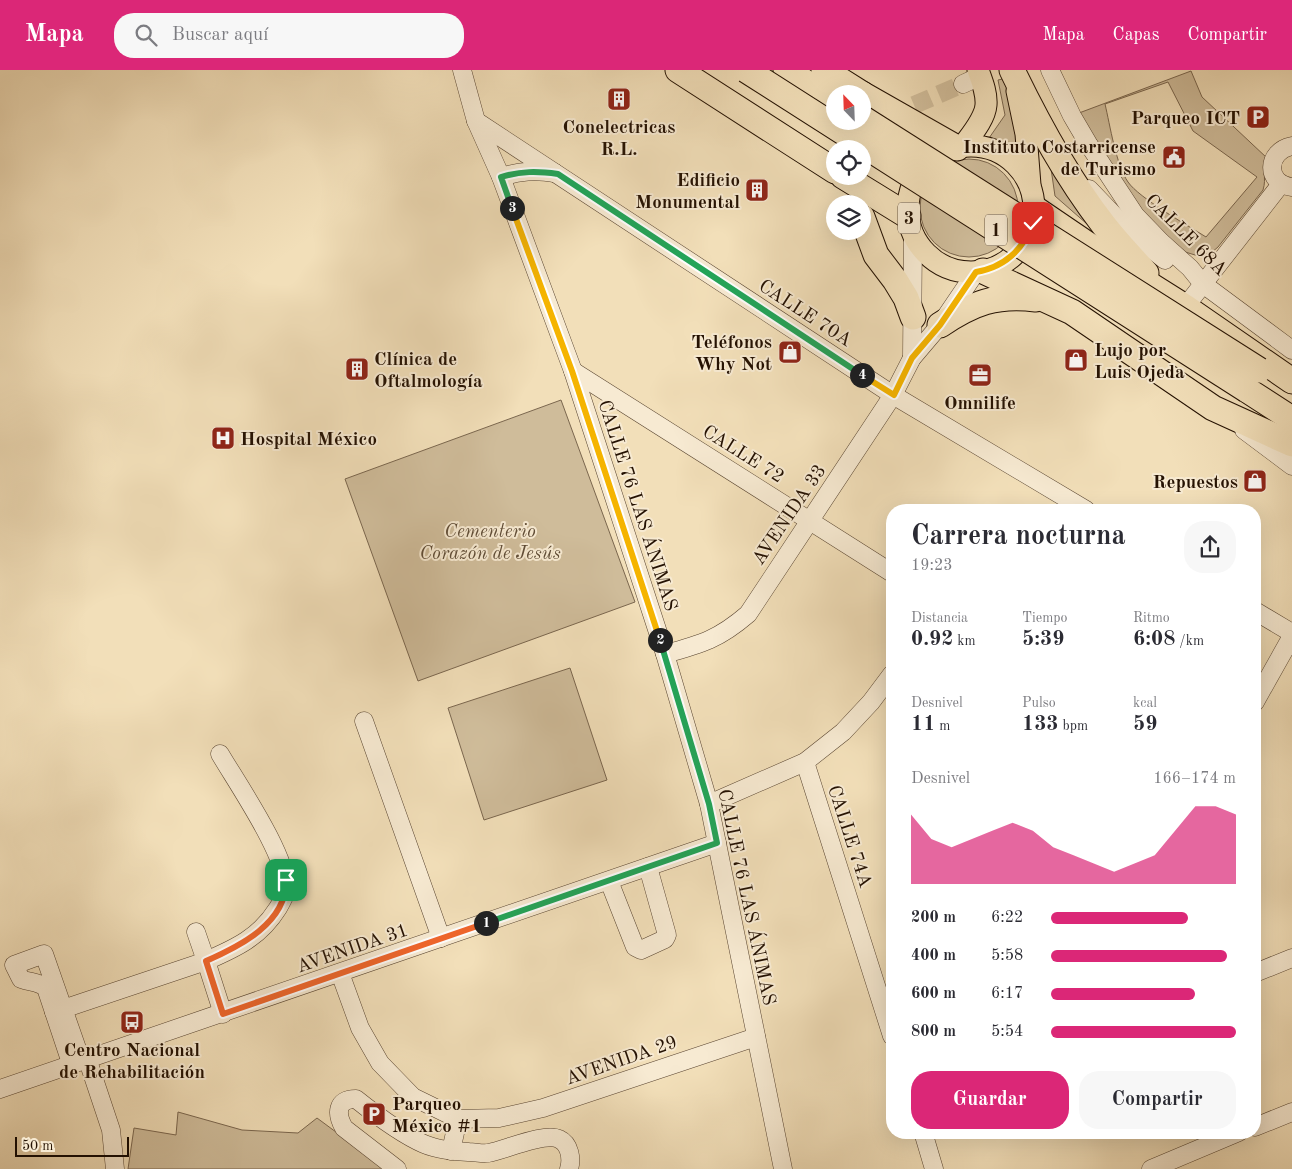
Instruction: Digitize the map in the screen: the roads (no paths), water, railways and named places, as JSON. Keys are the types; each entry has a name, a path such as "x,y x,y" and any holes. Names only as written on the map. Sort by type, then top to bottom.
{"highway":[{"path":"678,70 826,167"},
{"name":"1","path":"746,70 1253,380 1292,391"},
{"path":"786,70 826,95"},
{"path":"824,70 844,85"},
{"path":"1012,70 1050,145 1069,176 1104,226 1164,294"},
{"path":"871,102 905,109 960,147"},
{"name":"1","path":"871,106 1253,380 1292,418"},
{"path":"870,140 875,123 871,107"},
{"path":"854,185 911,225"},
{"path":"1032,198 1112,261 1185,307 1292,381"},
{"path":"870,240 876,255 906,298 913,318"},
{"path":"1072,312 1076,285 1081,276 1099,264 1112,261"},
{"path":"980,271 1072,312 1213,408 1292,444"},
{"path":"940,325 964,309 991,300 1019,297 1047,301"}],"main road":[{"path":"980,271 997,266 1010,259 1020,249 1030,229 1032,198 1026,134 1012,70"},
{"path":"960,147 975,130 986,106 985,90 974,77"},
{"path":"960,147 984,147 1004,155 1020,169 1032,198"},
{"name":"3","path":"960,147 940,154 925,166 915,181 909,198 911,225 924,251 939,263 956,270 980,271"}],"street":[{"name":"CALLE 76 LAS ÁNIMAS","path":"462,70 476,121 501,177 572,371 665,654 709,804 780,1166"},
{"name":"CALLE 68A","path":"1050,70 1060,94 1084,138 1128,204 1146,227 1190,268 1203,284 1292,350"},
{"name":"CALLE 70A","path":"476,121 894,395 1076,504"},
{"path":"1050,145 1096,197 1132,233 1177,270 1203,284"},
{"path":"1185,307 1287,186 1273,174 1272,162 1279,151 1292,146"},
{"name":"CALLE 70A","path":"501,177 523,171 558,174"},
{"name":"AVENIDA 33","path":"911,225 912,358"},
{"name":"AVENIDA 33","path":"665,654 703,644 730,629 748,614 894,395 912,358 940,325 980,271"},
{"name":"CALLE 72","path":"572,371 886,569"},
{"path":"1213,408 1292,466"},
{"path":"1261,615 1292,635 1261,691"},
{"path":"709,804 805,762 843,732 886,687"},
{"path":"364,721 441,938"},
{"path":"115,1169 111,1130 59,1010 206,961 227,952 249,940 268,923 286,892 286,880 266,830 220,754"},
{"name":"CALLE 74A","path":"805,762 886,1017"},
{"name":"AVENIDA 31","path":"0,1089 717,843"},
{"path":"609,881 635,947 640,950 665,940 667,935 648,867"},
{"path":"196,932 223,1014"},
{"path":"1261,970 1292,958"},
{"path":"340,973 360,1028 380,1062 413,1097 458,1119 451,1151"},
{"name":"AVENIDA 29","path":"458,1119 498,1118 543,1108 756,1036"},
{"path":"397,1169 344,1128 339,1119 339,1110 343,1103 349,1099 356,1099 403,1132 424,1144 451,1151 487,1153 550,1138 559,1139 566,1145 569,1152 571,1161 569,1169"},
{"path":"1261,1125 1292,1112"},
{"path":"925,1139 934,1169"},
{"path":"1151,1169 1223,1139"}],"tunnel":[{"path":"914,105 963,84"}],"place":[{"name":"Conelectricas R.L.","path":"619,99"},
{"name":"Parqueo ICT","path":"1258,117"},
{"name":"Instituto Costarricense de Turismo","path":"1174,157"},
{"name":"Edificio Monumental","path":"757,190"},
{"name":"Teléfonos Why Not","path":"790,352"},
{"name":"Lujo por Luis Ojeda","path":"1076,360"},
{"name":"Clínica de Oftalmología","path":"357,369"},
{"name":"Omnilife","path":"980,375"},
{"name":"Hospital México","path":"223,438"},
{"name":"Repuestos","path":"1255,481"},
{"name":"Centro Nacional de Rehabilitación","path":"132,1022"},
{"name":"Parqueo México #1","path":"374,1114"}],"park label":[{"name":"Cementerio Corazón de Jesús","path":"490,541"}]}
